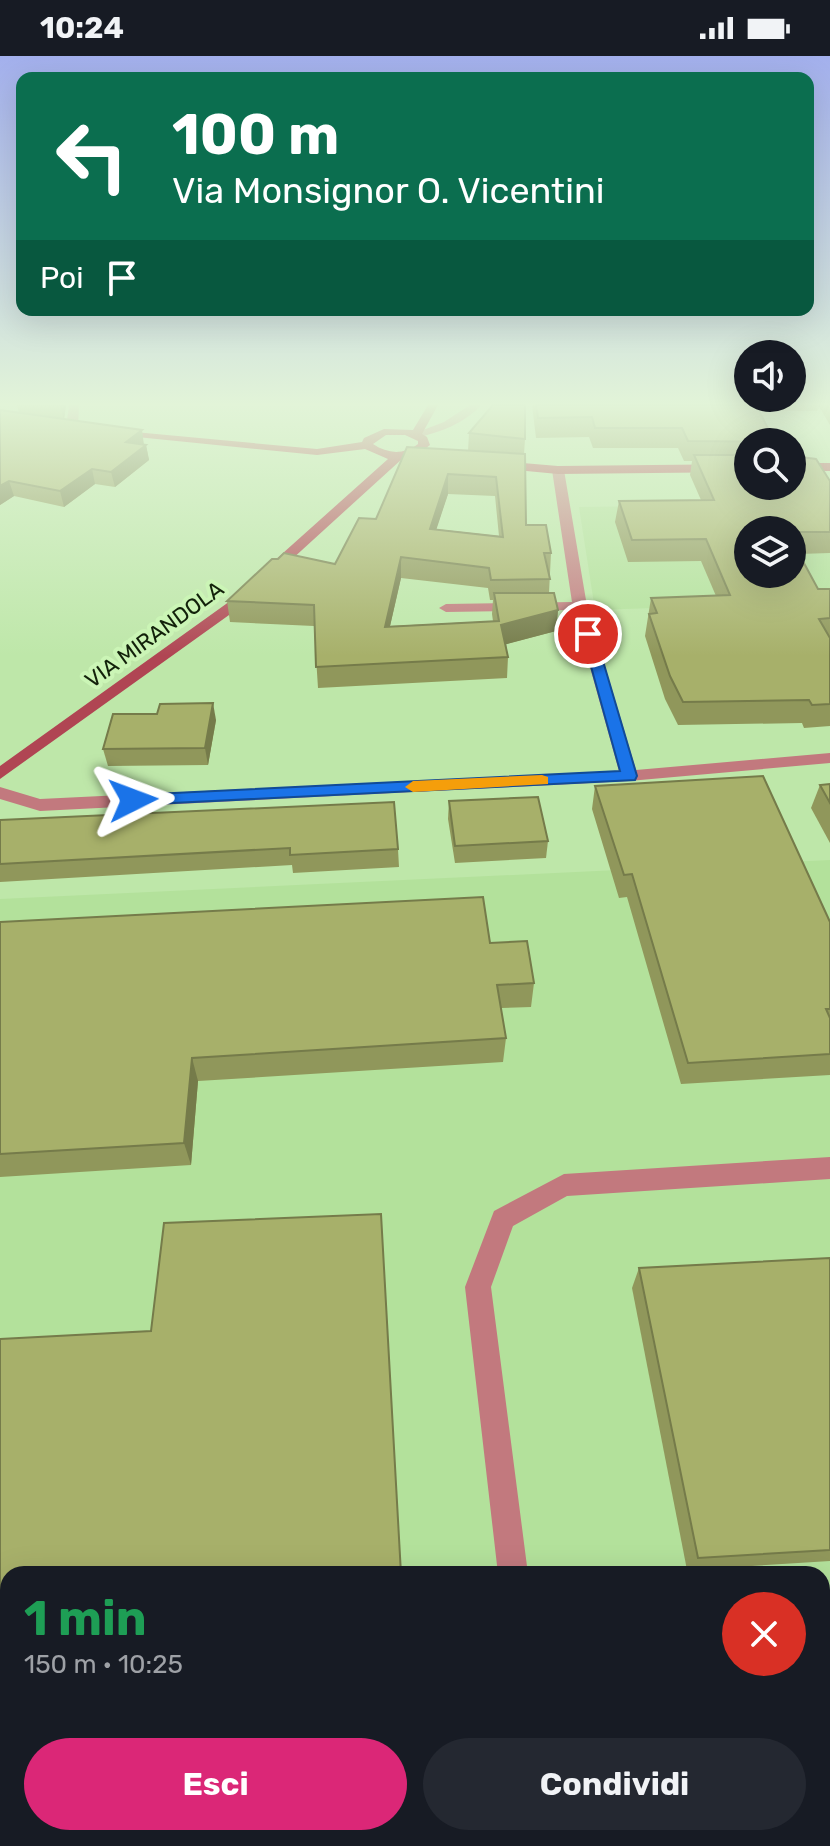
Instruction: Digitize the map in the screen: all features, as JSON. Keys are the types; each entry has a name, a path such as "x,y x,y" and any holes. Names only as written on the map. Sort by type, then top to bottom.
{"street":[{"name":"VIA MIRANDOLA","path":"0,774 231,607 366,489"},
{"path":"561,489 580,606 629,776"},
{"path":"446,608 580,606"},
{"path":"0,793 40,805 629,776 830,758"},
{"path":"512,1566 478,1287 503,1219 564,1185 830,1168"}],"shaded area":[{"path":"822,504 830,512 830,602 595,610 579,507"},
{"path":"830,860 830,1566 0,1566 0,899"}],"building":[{"path":"389,489 443,489 430,529 503,537 497,489 525,489 526,525 546,525 551,553 544,553 550,579 491,580 489,568 401,557 385,627 499,621 494,593 554,593 558,610 501,625 508,657 316,667 314,605 227,601 272,559 278,559 284,553 335,564 359,518 376,519"},
{"path":"709,489 734,489 734,500 806,500 806,489 830,489 830,532 806,532 806,516 734,516 734,588 806,588 806,567 818,589 830,589 830,618 819,619 830,638 830,704 812,705 809,700 683,702 670,676 649,614 657,613 651,598 730,595 706,539 632,540 619,501 714,500"},
{"path":"213,703 205,748 103,749 113,714 157,714 160,704"},
{"path":"763,776 830,922 830,1009 826,1009 830,1018 830,1054 688,1063 632,874 624,875 595,786"},
{"path":"830,784 830,803 820,785"},
{"path":"538,797 548,841 455,846 449,801"},
{"path":"394,802 398,849 290,855 290,848 0,864 0,820"},
{"path":"483,897 490,943 527,941 534,983 497,985 506,1038 192,1058 184,1143 0,1154 0,922"},
{"path":"381,1214 401,1566 0,1566 0,1339 151,1331 164,1223"},
{"path":"830,1258 830,1550 698,1558 639,1268"}],"slow traffic":[{"path":"413,787 542,780"}],"route":[{"path":"133,800 629,776 588,634"}]}
